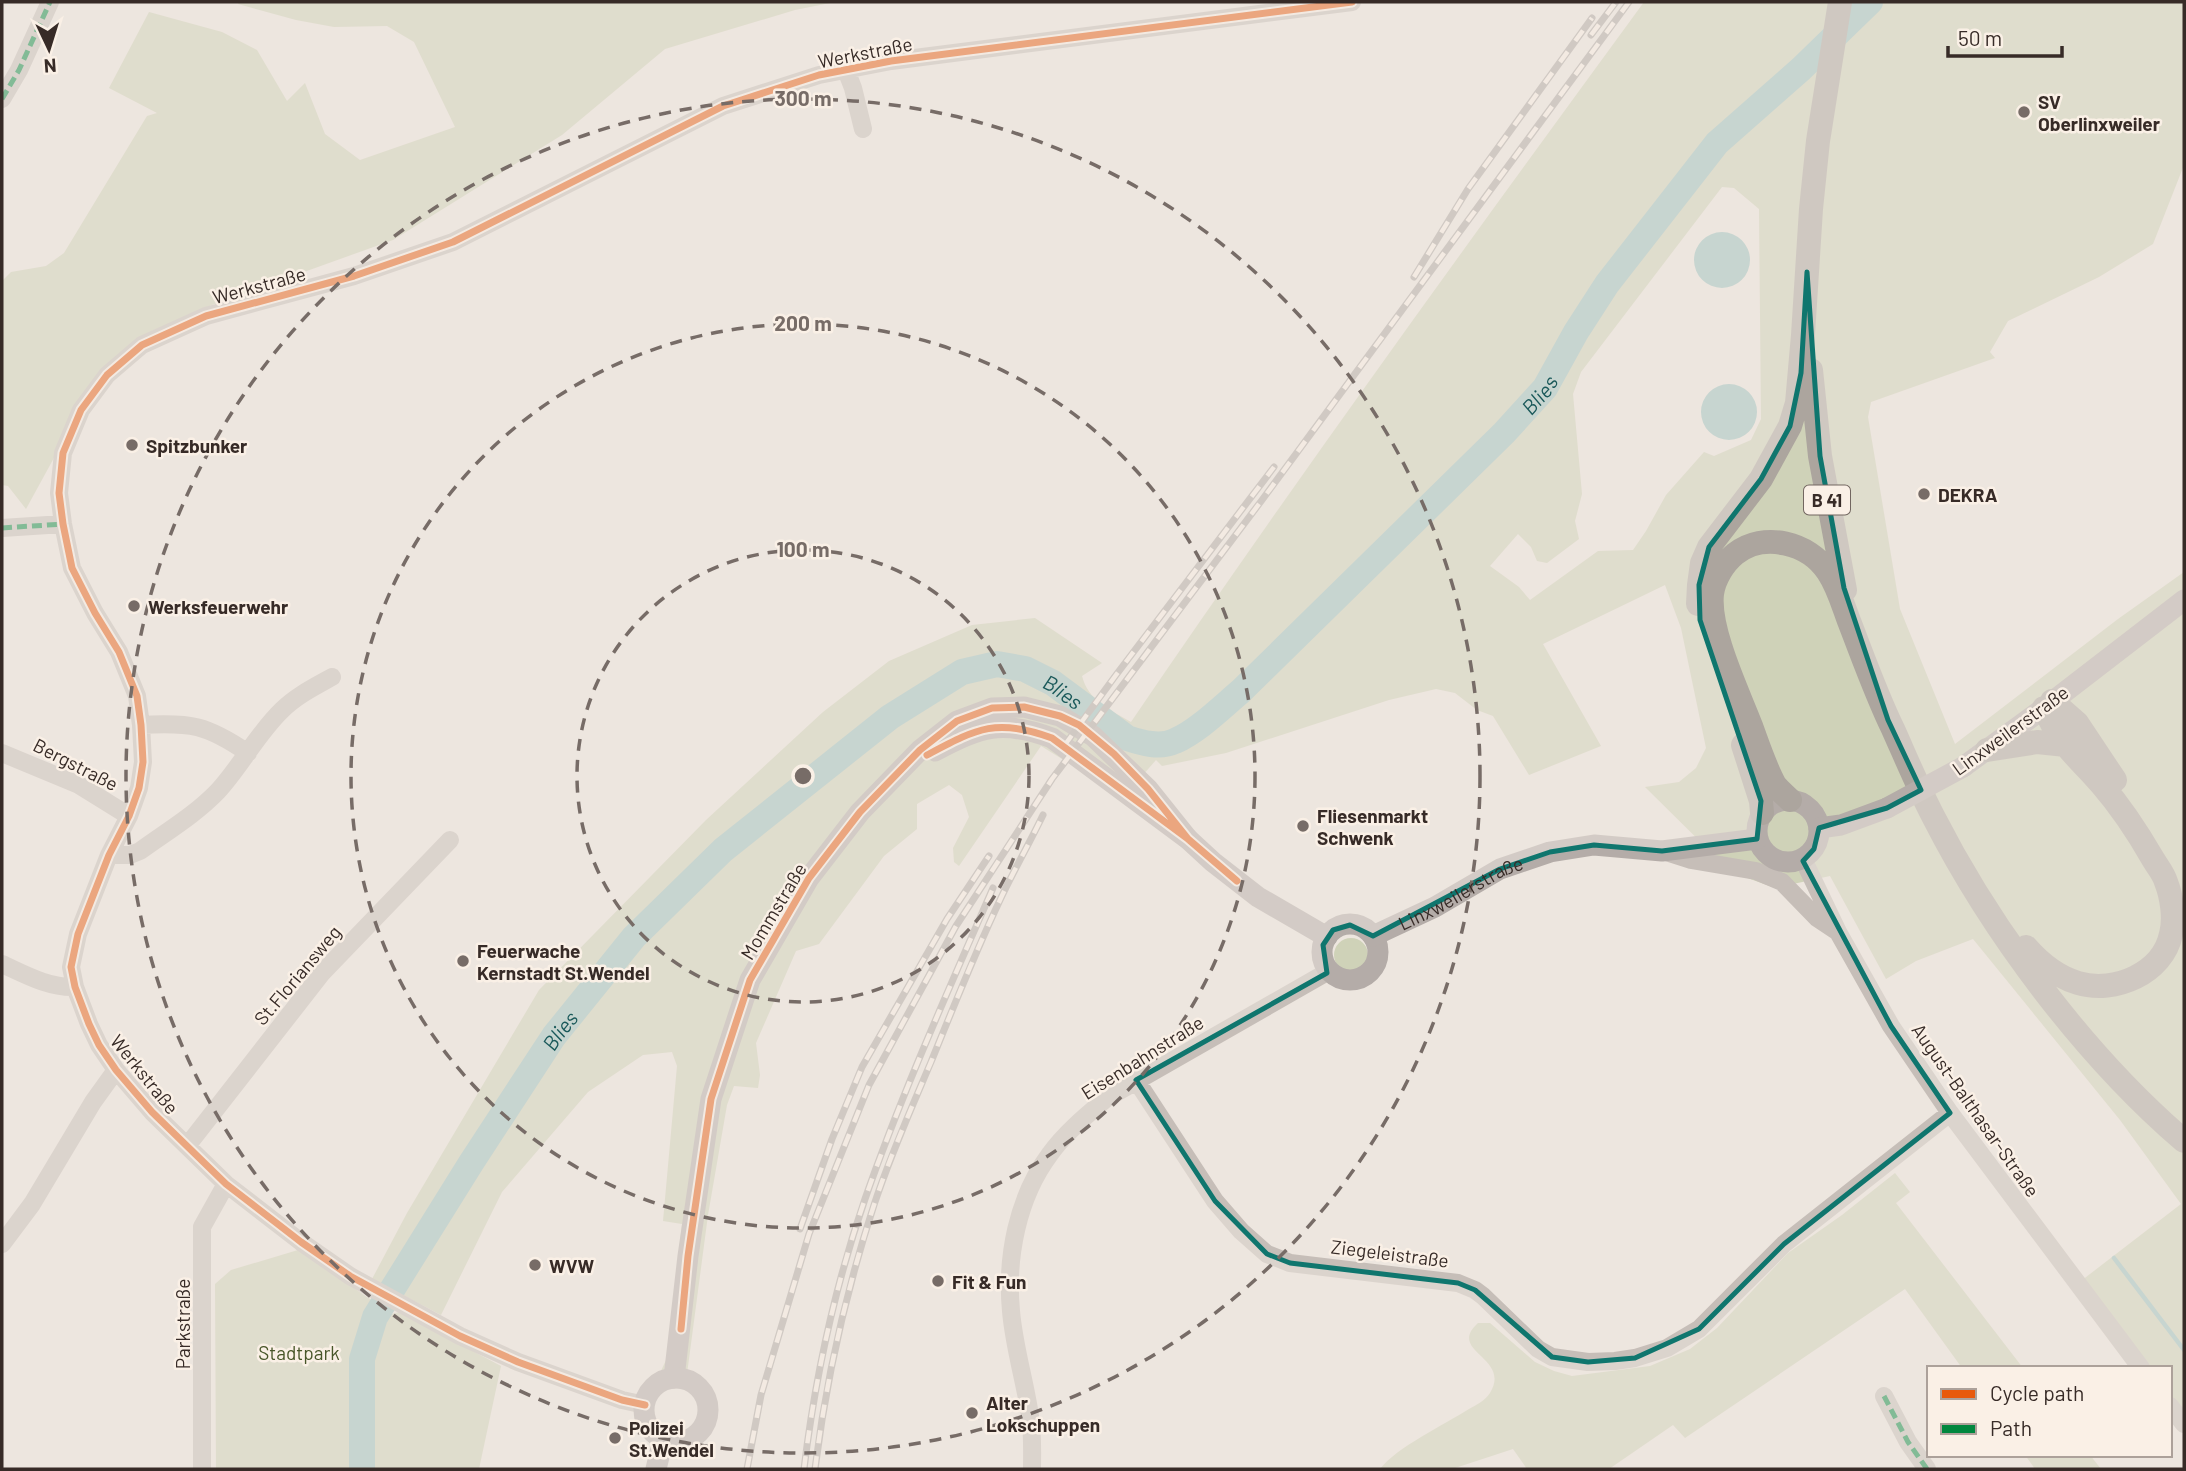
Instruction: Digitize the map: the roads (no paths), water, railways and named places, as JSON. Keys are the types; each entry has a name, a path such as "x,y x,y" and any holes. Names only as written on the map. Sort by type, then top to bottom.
{"highway":[{"name":"B 41","path":"1840,2 1818,141 1811,209 1807,333 1820,456 1844,588 1888,720 1956,858 2013,949 2080,1034 2124,1084 2184,1141"},
{"path":"1762,813 1758,790 1700,620 1699,585 1702,563 1709,547 1761,479 1790,426 1797,403 1801,373 1807,272"},
{"path":"1790,800 1776,786 1718,633 1712,603 1713,593 1716,580 1735,554 1750,545 1767,541 1786,543 1803,550 1828,571 1888,720"},
{"path":"1956,858 2009,928 2036,958 2059,975 2080,984 2104,986 2129,981 2149,970 2165,953 2172,933 2172,911 2166,881 2144,844 2103,786 2060,738 2048,704"},
{"path":"2048,704 2077,723 2152,837 2184,894"},
{"path":"1987,750 2037,742 2066,745"}],"main road":[{"name":"Linxweilerstraße","path":"1819,828 1840,825 1887,808 1963,766 2184,600"},
{"name":"Mommstraße","path":"674,1378 688,1256 712,1099 750,980 809,878 860,811 927,755 991,718 1052,738 1188,839 1258,897 1327,937"},
{"path":"1790,800 1810,808 1819,828 1814,849 1802,859 1785,863 1775,860 1762,849 1756,828 1762,813 1778,802 1790,800"},
{"name":"Linxweilerstraße","path":"1373,936 1435,907 1500,869 1550,852 1594,845 1662,850 1757,839"},
{"name":"Linxweilerstraße","path":"1327,937 1341,926 1359,926 1373,936 1377,944 1377,960 1368,973 1353,980 1344,979 1329,971"},
{"path":"1327,937 1322,954 1329,971"},
{"path":"674,1378 693,1383 702,1391 707,1402 708,1416 703,1427 696,1435 681,1441 663,1440 649,1425 644,1412 653,1388 674,1378"},
{"path":"656,1469 663,1440"}],"street":[{"path":"2,99 19,70 50,2"},
{"name":"Werkstraße","path":"645,1405 622,1400 518,1362 460,1336 371,1289 301,1242 226,1184 152,1111 116,1070 99,1045 75,987 71,967 78,934 139,788 143,762 136,696 118,652 72,568 62,524 60,493 63,453 81,410 107,375 142,345 206,316 354,276 453,242 723,106 819,75 891,61 1352,2"},
{"path":"846,70 863,129"},
{"path":"2,528 62,524"},
{"path":"109,855 130,855 193,813 216,793 281,710 302,693 332,677"},
{"path":"141,725 193,725 230,740 248,753"},
{"name":"Bergstraße","path":"2,752 79,785 129,816"},
{"name":"St.Floriansweg","path":"187,1146 322,973 450,840"},
{"path":"1662,850 1691,860 1756,871 1782,882 1817,918 1838,932"},
{"name":"August-Balthasar-Straße","path":"1802,859 1838,932 1891,1026 1950,1113 2140,1366"},
{"path":"2,964 47,984 63,988 75,987"},
{"name":"Eisenbahnstraße","path":"1032,1469 1031,1418 1011,1313 1009,1281 1014,1240 1026,1199 1042,1165 1086,1115 1107,1098 1329,971"},
{"path":"2,1244 32,1204 93,1102 116,1070"},
{"name":"Ziegeleistraße","path":"1136,1080 1215,1201 1241,1231 1268,1254 1290,1263 1458,1283 1483,1296 1538,1349 1552,1357 1588,1363 1635,1358 1667,1348 1699,1329 1784,1244 1950,1113"},
{"name":"Parkstraße","path":"202,1469 202,1227 226,1184"},
{"path":"1884,1396 1908,1442 1927,1469"},
{"path":"2172,1409 2184,1424"}],"water":[{"path":"1722,232 1733,234 1742,240 1748,249 1748,271 1742,280 1733,286 1722,288 1711,286 1702,280 1696,271 1694,260 1696,249 1702,240 1711,234"},
{"path":"1729,384 1740,386 1749,392 1755,401 1755,423 1749,432 1740,438 1729,440 1718,438 1709,432 1703,423 1701,412 1703,401 1709,392 1718,386"}],"waterway":[{"name":"Blies","path":"362,1469 362,1359 375,1317 554,1036 634,937 723,850 890,717 962,672 997,664 1025,669 1053,683 1127,738 1145,743 1169,743 1184,737 1201,725 1241,691 1504,433 1545,388 1607,284 1717,143 1801,69 1870,2"},
{"path":"2114,1258 2184,1350"}],"railway":[{"path":"1591,35 1616,2"},
{"path":"747,1469 761,1395 809,1234 869,1085 956,926 1052,779 1262,500 1629,2"},
{"path":"1414,277 1468,189 1592,18"},
{"path":"1064,746 1274,467"},
{"path":"815,1469 838,1336 880,1187 982,940 1043,815"},
{"path":"800,1229 832,1139 862,1067 947,919 989,856"},
{"path":"804,1469 827,1332 854,1232 910,1081 993,888"}],"place":[{"name":"SV Oberlinxweiler","path":"2024,112"},
{"name":"Spitzbunker","path":"132,445"},
{"name":"DEKRA","path":"1924,494"},
{"name":"Werksfeuerwehr","path":"134,606"},
{"name":"Fliesenmarkt Schwenk","path":"1303,826"},
{"name":"Feuerwache Kernstadt St.Wendel","path":"463,961"},
{"name":"WVW","path":"535,1265"},
{"name":"Fit & Fun","path":"938,1281"},
{"name":"Alter Lokschuppen","path":"972,1413"},
{"name":"Polizei St.Wendel","path":"615,1438"}],"park label":[{"name":"Stadtpark","path":"299,1352"}]}
